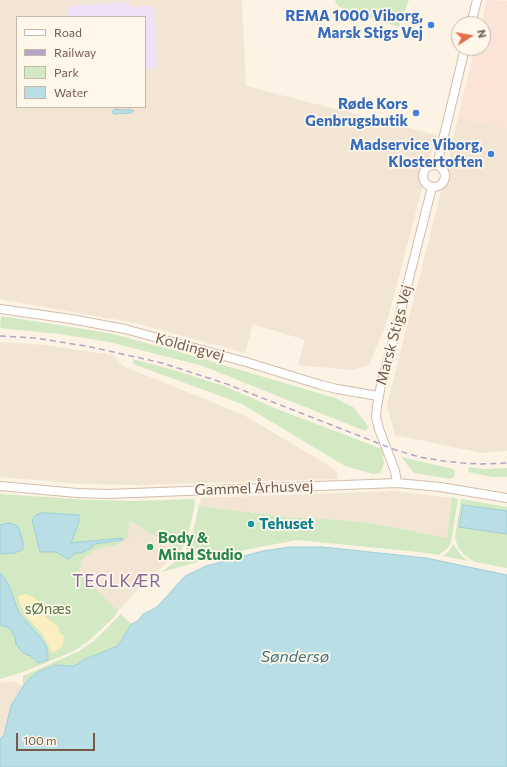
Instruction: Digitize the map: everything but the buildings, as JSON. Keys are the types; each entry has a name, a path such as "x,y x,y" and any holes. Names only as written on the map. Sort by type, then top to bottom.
{"street":[{"path":"473,16 477,0"},
{"path":"436,165 463,56"},
{"path":"436,165 443,170 445,177 442,183 432,187 424,180 423,175 427,168 436,165"},
{"name":"Marsk Stigs Vej","path":"397,483 395,471 377,423 376,416 378,396 432,187"},
{"name":"Koldingvej","path":"0,309 71,319 125,329 246,362 326,387 378,396"},
{"name":"Gammel Århusvej","path":"0,486 77,493 107,494 397,483 507,498"}],"shaded area":[{"path":"0,0 242,0 246,86 436,135 387,322 369,365 351,370 298,365 305,340 253,324 245,353 135,323 0,299"},
{"path":"487,0 507,1 507,128 458,117 473,56 491,56 491,16 483,16"},
{"path":"129,2 130,7 154,6 157,67 146,71 146,16 67,16 67,6"},
{"path":"458,117 507,128 507,451 482,453 395,435 387,405 441,192"},
{"path":"0,342 45,345 113,355 123,366 245,416 330,466 336,471 338,479 137,485 82,484 0,477"},
{"path":"394,491 452,498 447,538 377,524 288,517 199,506 201,498"},
{"path":"129,521 181,551 148,579 118,611 80,573 81,561 94,550 114,546"},
{"path":"14,681 23,686 11,706 4,735 0,739 0,683"}],"green space":[{"path":"335,0 409,0 399,27 339,7"},
{"path":"1,316 109,333 176,351 335,398 353,407 369,427 365,431 203,366 109,342 60,334 0,328"},
{"path":"133,359 224,386 277,409 382,449 384,464 380,473 373,474 345,466 242,404 133,364"},
{"path":"401,457 453,469 455,471 454,477 450,479 414,473"},
{"path":"469,467 483,469 507,468 507,477 492,477 468,472"},
{"name":"sØnæs","path":"0,494 90,500 133,501 194,499 195,503 188,536 181,551 129,521 128,538 114,546 94,550 81,561 80,573 118,611 114,617 90,640 74,651 26,671 0,679","holes":["49,513 77,515 80,517 71,543 122,538 121,541 95,544 91,548 81,553 75,553 66,558 56,552 43,552"]},
{"path":"452,497 458,499 451,542 448,548 439,555 297,540 249,549 206,561 186,550 192,535 199,506 288,517 377,524 447,538"},
{"path":"461,499 507,507 507,568 475,562 464,555 458,547 455,538"},
{"path":"453,544 461,555 468,561 443,556 449,551"},
{"path":"184,552 201,561 162,572 176,561"},
{"name":"sØnæs","path":"121,614 131,624 118,646 85,659 74,666 55,665 40,671 31,677 23,686 23,676 79,651 94,641"}],"sand":[{"path":"26,594 34,597 39,602 46,615 45,616 58,627 59,632 64,636 63,646 52,653 43,635 25,615 21,606 18,596"}],"water":[{"path":"115,109 129,109 134,111 131,113 114,114 112,112"},
{"path":"463,505 507,511 507,534 459,527"},
{"path":"41,513 79,515 79,522 71,543 122,538 123,540 95,544 91,548 81,553 75,553 68,559 56,552 40,552 32,520 36,515"},
{"path":"9,523 18,526 23,542 23,549 15,553 0,554 0,525"},
{"name":"Søndersø","path":"290,547 323,547 426,558 507,575 507,767 0,767 0,739 4,735 11,706 23,686 31,677 40,671 55,665 74,666 85,659 118,646 131,624 138,621 143,614 157,607 185,576 206,566 263,551"},
{"path":"0,573 9,586 19,613 46,646 48,660 38,663 31,656 23,653 16,644 15,637 11,630 0,625"}],"railway":[{"path":"0,336 36,338 91,347 162,363 224,383 393,449 419,457 462,463 507,463"}],"place":[{"name":"REMA 1000 Viborg, Marsk Stigs Vej","path":"431,25"},
{"name":"Røde Kors Genbrugsbutik","path":"416,113"},
{"name":"Madservice Viborg, Klostertoften","path":"491,154"},
{"name":"Tehuset","path":"251,524"},
{"name":"Body & Mind Studio","path":"150,547"}],"district":[{"name":"TEGLKÆR","path":"117,581"}]}
